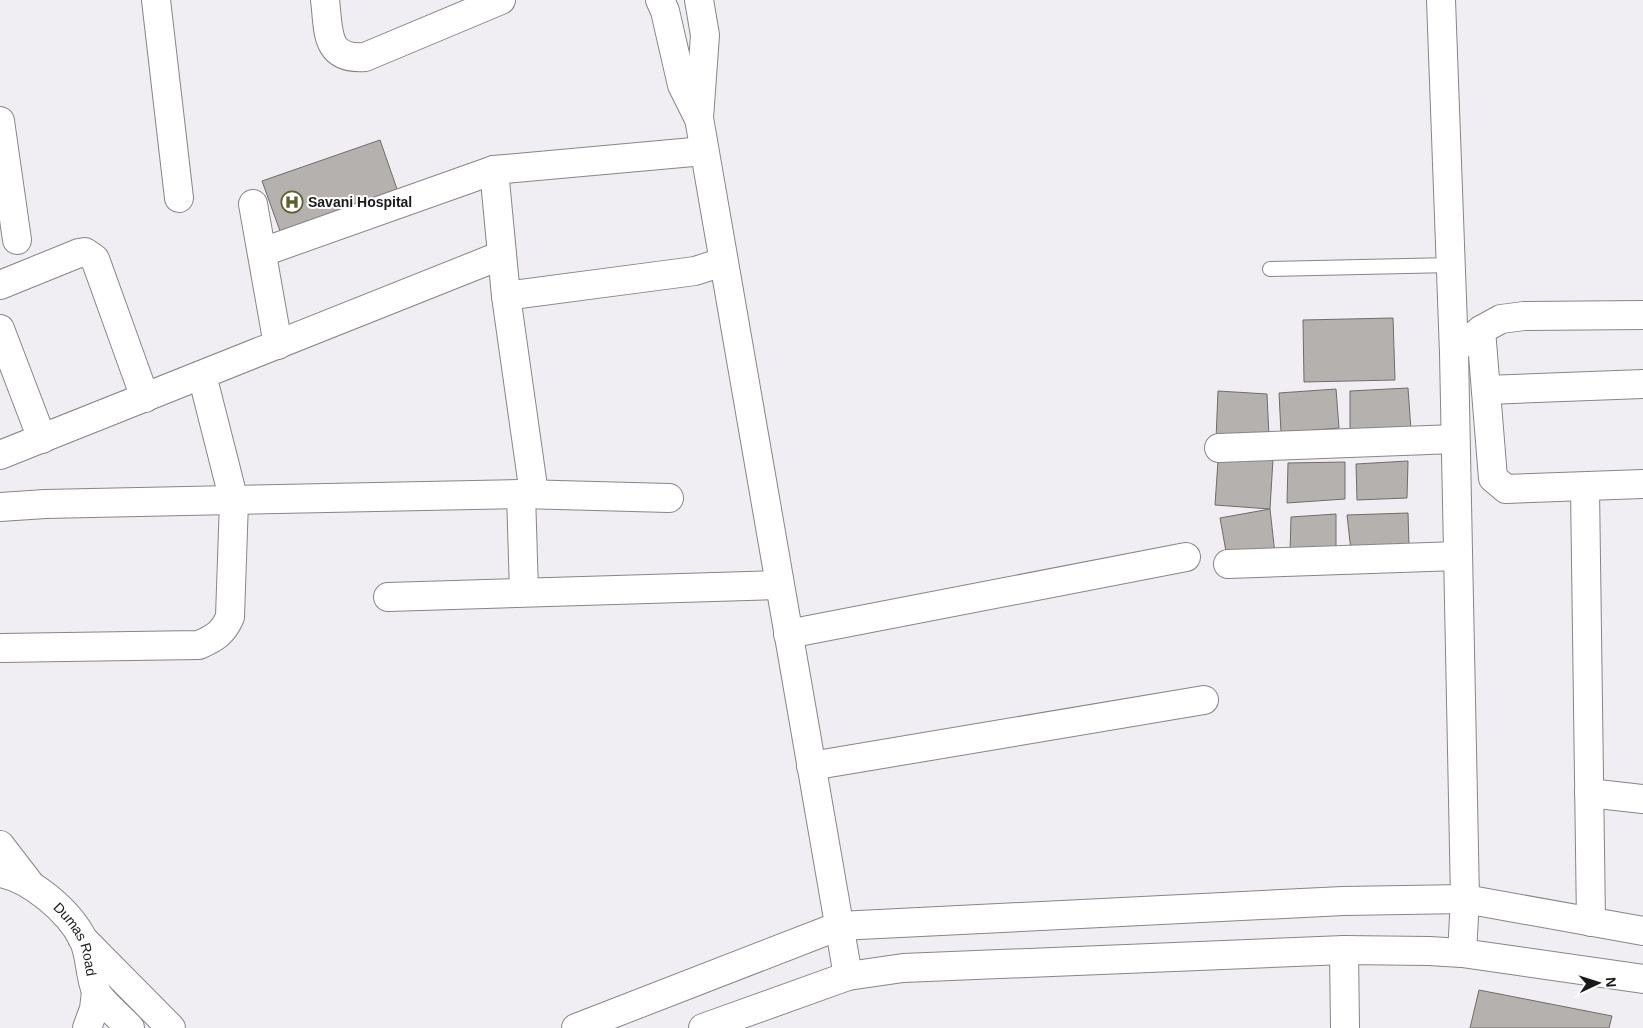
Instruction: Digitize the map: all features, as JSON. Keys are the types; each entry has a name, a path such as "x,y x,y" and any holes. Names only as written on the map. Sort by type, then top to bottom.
{"street":[{"path":"156,0 179,198"},
{"path":"325,0 331,41 335,50 349,58 364,56 501,0"},
{"path":"660,0 665,11 682,85 698,118"},
{"path":"699,0 705,35 698,118 848,976"},
{"path":"1441,0 1454,353 1465,899 1462,953"},
{"path":"0,121 17,240"},
{"path":"263,252 494,170 704,151"},
{"path":"494,170 528,494 524,592"},
{"path":"253,204 278,345"},
{"path":"0,285 79,253 90,255 95,259 145,398"},
{"path":"0,455 502,255"},
{"path":"506,296 695,272 724,262"},
{"path":"1454,353 1481,330 1501,319 1524,316 1643,315"},
{"path":"0,329 42,439"},
{"path":"1481,330 1493,478 1506,489 1585,488 1643,484"},
{"path":"0,648 199,645 224,632 230,617 234,501 202,375"},
{"path":"1486,390 1643,384"},
{"path":"1219,448 1455,440"},
{"path":"1585,488 1591,922"},
{"path":"0,507 45,504 528,494 669,498"},
{"path":"1228,564 1458,556"},
{"path":"788,634 1186,558"},
{"path":"388,597 780,585"},
{"path":"811,766 1204,700"},
{"path":"1589,793 1643,799"},
{"path":"0,845 30,884"},
{"name":"Dumas Road","path":"0,873 30,884 59,908 82,938 96,992 130,1028"},
{"path":"576,1028 839,926 1343,901 1465,899 1643,931"},
{"path":"82,938 171,1028"},
{"path":"1344,950 1345,1028"},
{"path":"703,1028 848,976 903,968 1344,950 1462,953 1643,979"},
{"path":"87,1028 94,1008 96,992"}],"lane":[{"path":"1270,269 1452,265"}],"building":[{"path":"380,140 397,189 280,231 262,181"},
{"path":"1393,318 1395,380 1304,382 1303,320"},
{"path":"1408,388 1411,430 1350,429 1350,391"},
{"path":"1336,389 1339,428 1281,433 1279,393"},
{"path":"1218,391 1267,394 1269,436 1216,439"},
{"path":"1273,459 1270,509 1215,505 1218,461"},
{"path":"1408,461 1407,498 1357,500 1356,464"},
{"path":"1345,462 1345,499 1287,503 1288,463"},
{"path":"1270,509 1275,554 1227,557 1220,518"},
{"path":"1408,513 1409,546 1351,551 1347,515"},
{"path":"1336,514 1336,548 1290,553 1291,517"},
{"path":"1479,990 1612,1016 1609,1028 1470,1028"}],"place":[{"name":"Savani Hospital","path":"292,202"}]}
